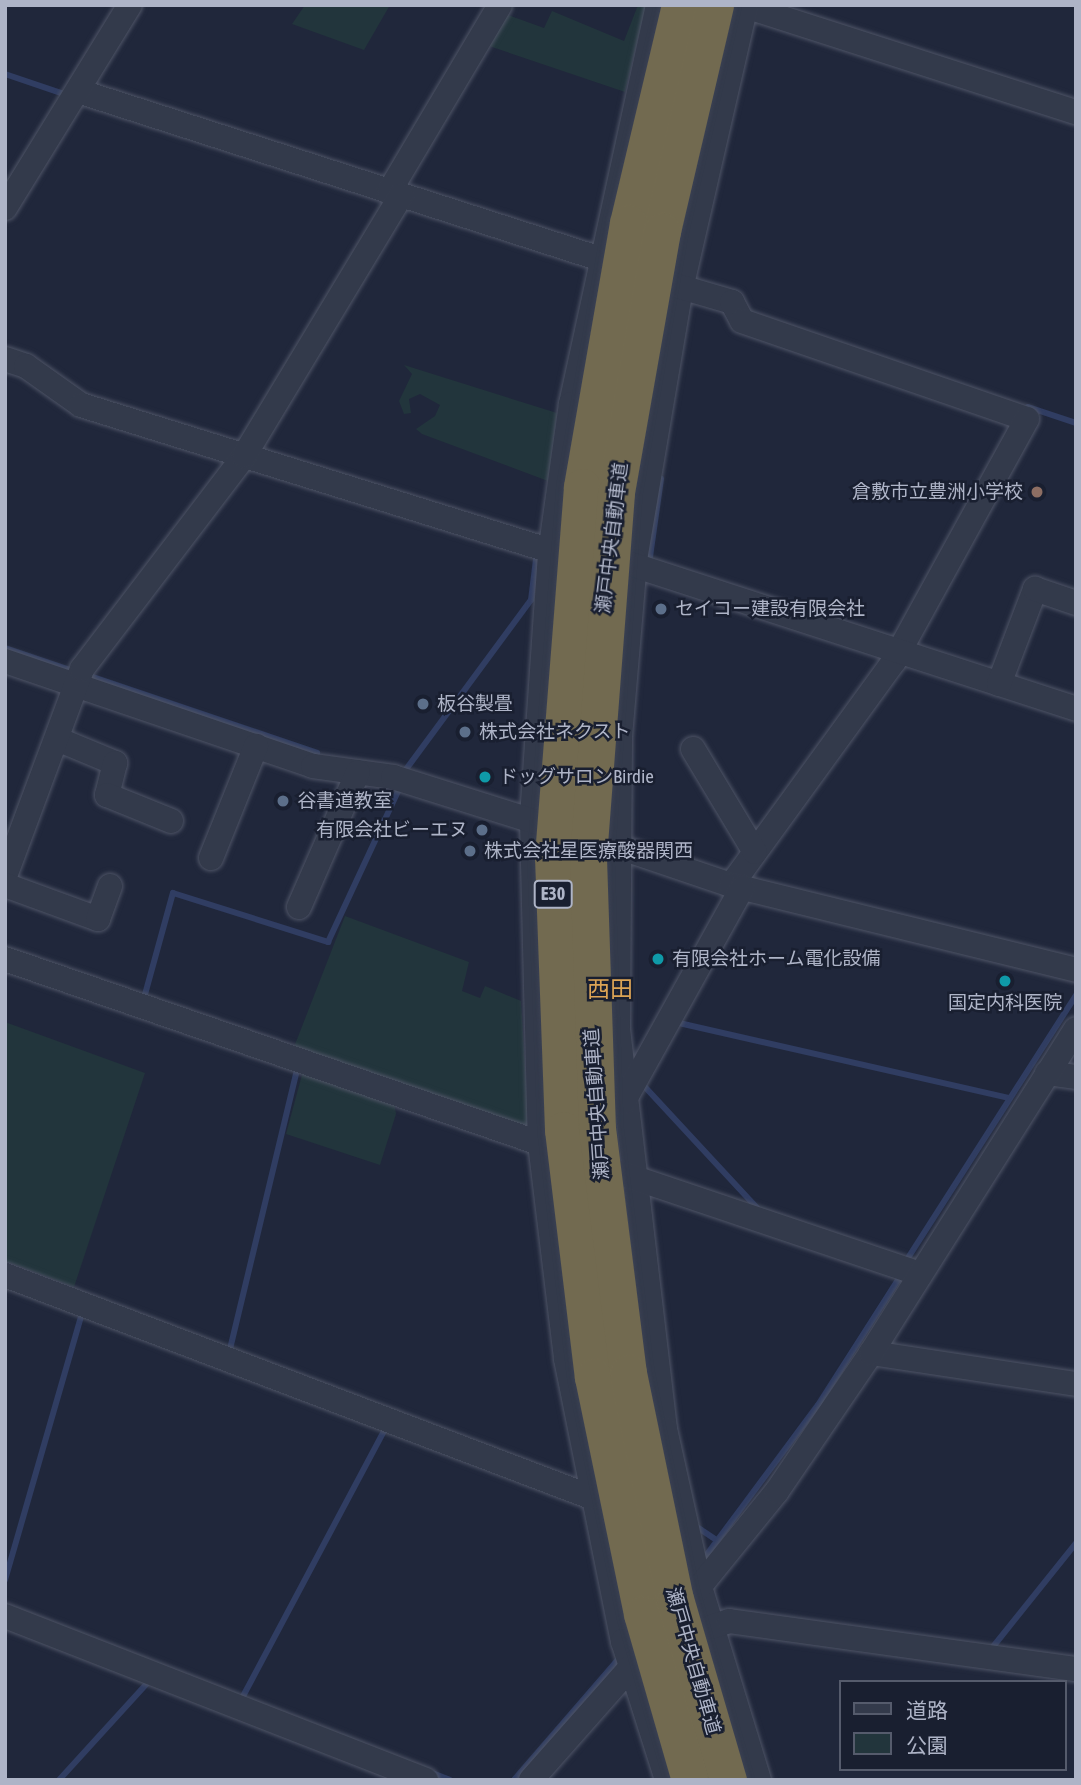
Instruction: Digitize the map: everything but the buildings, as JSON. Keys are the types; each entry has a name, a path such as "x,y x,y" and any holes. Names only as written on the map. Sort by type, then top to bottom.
{"highway":[{"name":"瀬戸中央自動車道","path":"680,5 628,223 582,488 552,857 563,1130 593,1377 642,1614 690,1780"},
{"name":"瀬戸中央自動車道","path":"728,1780 675,1599 628,1373 597,1128 588,858 618,480 662,231 737,6"}],"street":[{"path":"5,208 130,5"},
{"path":"5,876 79,677 248,450 396,197 500,5"},
{"path":"658,5 599,258 550,554 532,821 540,1143 590,1488 627,1655 667,1780"},
{"path":"759,1780 703,1596 684,1523 630,1177 624,1101 618,847 635,561 681,288 737,6 1076,112"},
{"path":"76,95 732,302 742,321 1027,419 900,655 755,852 624,1101"},
{"path":"5,359 26,366 81,405 248,450 550,554 635,561 900,655 1076,709"},
{"path":"999,684 1035,589 1076,603"},
{"path":"5,661 79,677 256,746 532,821 736,886 1076,970"},
{"path":"57,739 115,763 107,795 171,821"},
{"path":"211,858 256,746"},
{"path":"693,749 755,852"},
{"path":"299,907 358,772"},
{"path":"5,884 98,919 110,886"},
{"path":"5,959 540,1143 630,1177 920,1274"},
{"path":"531,1780 627,1655 703,1596 871,1353 1076,1028"},
{"path":"1047,1073 1076,1077"},
{"path":"5,1275 389,1420 590,1488"},
{"path":"871,1353 1076,1384"},
{"path":"703,1596 729,1621 1076,1669"},
{"path":"5,1616 426,1780"}],"green space":[{"path":"305,5 390,5 364,50 292,24"},
{"path":"638,5 646,5 625,92 489,46 508,15 544,28 552,11 624,41"},
{"path":"404,365 557,413 548,481 422,434 416,429 435,416 440,405 420,394 409,399 411,413 404,414 399,401 412,374"},
{"path":"345,916 469,962 462,991 480,998 485,986 521,1001 529,1127 294,1047"},
{"path":"5,1022 145,1073 74,1287 5,1261"},
{"path":"303,1071 394,1101 396,1114 380,1165 286,1134"}],"waterway":[{"path":"5,74 67,95"},
{"path":"1028,407 1076,423"},
{"path":"650,557 661,479"},
{"path":"407,768 531,600 536,559"},
{"path":"5,648 76,672"},
{"path":"87,675 317,753"},
{"path":"144,998 173,893 328,942 400,787"},
{"path":"906,1261 1076,995"},
{"path":"679,1023 1010,1098"},
{"path":"230,1349 298,1065"},
{"path":"645,1087 757,1208"},
{"path":"702,1561 818,1405 900,1277"},
{"path":"5,1580 83,1310"},
{"path":"241,1700 386,1427"},
{"path":"694,1525 716,1540"},
{"path":"992,1648 1076,1543"},
{"path":"514,1780 620,1657"},
{"path":"59,1780 150,1680"},
{"path":"432,1773 450,1780"}],"place":[{"name":"倉敷市立豊洲小学校","path":"1037,492"},
{"name":"セイコー建設有限会社","path":"661,609"},
{"name":"板谷製畳","path":"423,704"},
{"name":"株式会社ネクスト","path":"465,732"},
{"name":"ドッグサロンBirdie","path":"485,777"},
{"name":"谷書道教室","path":"283,801"},
{"name":"有限会社ビーエヌ","path":"482,830"},
{"name":"株式会社星医療酸器関西","path":"470,851"},
{"name":"有限会社ホーム電化設備","path":"658,959"},
{"name":"国定内科医院","path":"1005,981"}],"district":[{"name":"西田","path":"610,989"}]}
